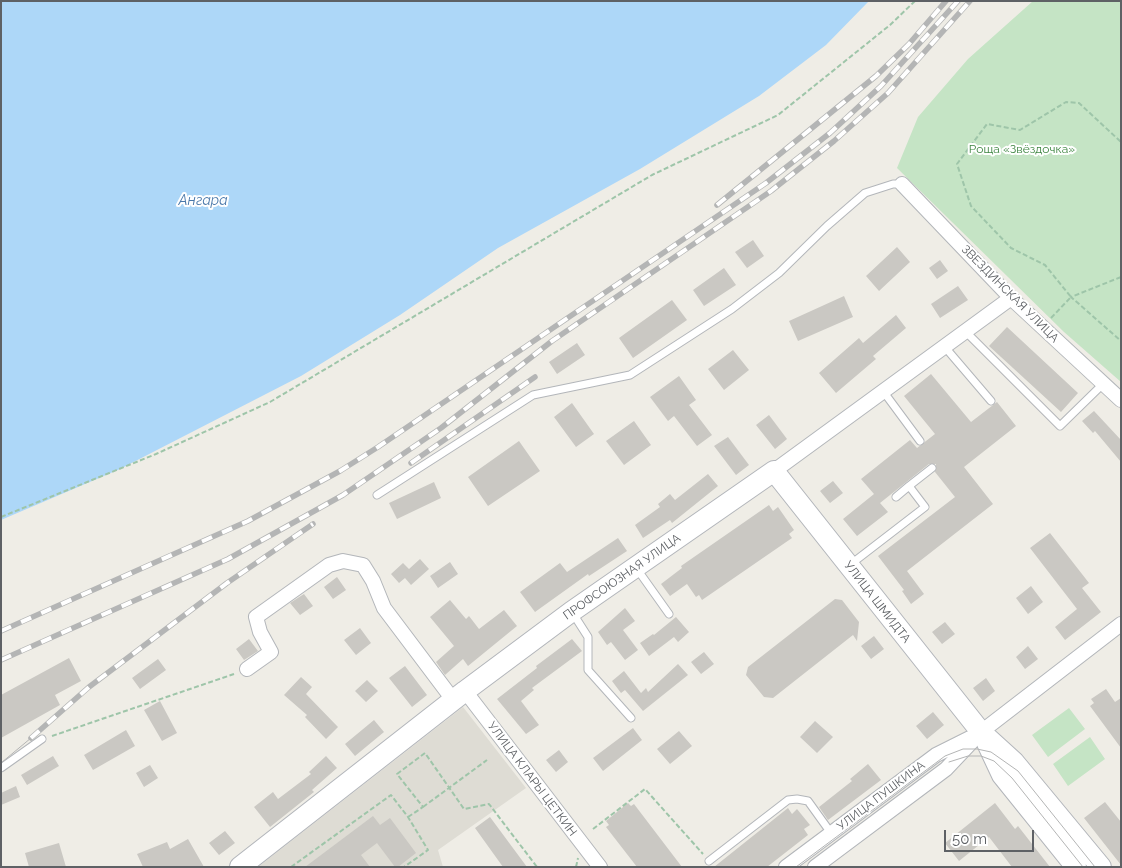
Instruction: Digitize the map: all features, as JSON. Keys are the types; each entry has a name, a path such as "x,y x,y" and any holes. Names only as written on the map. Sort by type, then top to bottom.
{"street":[{"name":"ЗВЕЗДИНСКАЯ УЛИЦА","path":"902,184 1011,298 1121,400"},
{"name":"ПРОФСОЮЗНАЯ УЛИЦА","path":"240,867 459,696 572,612 774,471 1011,298"},
{"name":"УЛИЦА ШМИДТА","path":"774,471 981,732 1014,762 1101,867"},
{"name":"УЛИЦА КЛАРЫ ЦЕТКИН","path":"248,669 271,652 260,632 256,617 329,565 343,561 363,565 384,608 600,867"},
{"name":"УЛИЦА ПУШКИНА","path":"816,867 946,769 981,732 1121,624"},
{"name":"УЛИЦА ШМИДТА","path":"981,732 1002,775 1076,867"},
{"name":"УЛИЦА ПУШКИНА","path":"786,867 936,755 981,732"}],"lane":[{"path":"377,495 533,396 630,375 732,309 779,273 827,226 865,193 893,184 902,184"},
{"path":"965,331 1060,426 1103,384"},
{"path":"944,346 991,400"},
{"path":"883,391 920,441"},
{"path":"896,496 932,468"},
{"path":"849,566 926,507 910,486"},
{"path":"635,567 669,614"},
{"path":"572,612 588,637 588,670 631,718"},
{"path":"1,768 42,739"},
{"path":"709,862 788,800 808,801 831,833"}],"path":[{"path":"1,517 156,454 270,402 652,175 778,115 890,25 915,1"},
{"path":"1121,142 1079,103 1066,102 1020,130 987,124 957,164 971,206 1011,248 1045,265 1071,297 1121,341"},
{"path":"1042,327 1071,297 1121,277"},
{"path":"42,739 248,669"},
{"path":"423,806 397,774 425,753 464,809 489,804 537,867"},
{"path":"408,817 487,760"},
{"path":"594,829 645,789 709,862"},
{"path":"291,867 390,796 408,817 428,850 404,867"}],"shaded area":[{"path":"463,707 526,788 438,850 443,867 258,867"}],"green space":[{"name":"Роща «Звёздочка»","path":"1033,1 1121,1 1121,382 1064,332 897,168 918,117 968,59"},
{"path":"1069,708 1085,729 1048,757 1032,735"},
{"path":"1090,737 1105,759 1068,786 1053,764"}],"water":[{"name":"Ангара","path":"1,1 869,1 826,45 759,96 640,169 498,248 400,315 301,376 120,469 1,520"}],"building":[{"path":"753,240 764,256 747,268 735,252"},
{"path":"897,247 910,262 879,291 866,276"},
{"path":"940,260 948,271 937,279 929,268"},
{"path":"724,268 736,285 704,306 693,290"},
{"path":"958,286 968,300 940,318 931,304"},
{"path":"844,296 853,317 798,341 789,321"},
{"path":"672,300 687,320 633,358 619,338"},
{"path":"896,315 906,328 873,356 876,359 836,393 819,373 859,338 863,343"},
{"path":"1007,327 1078,393 1061,412 989,346"},
{"path":"577,343 585,355 557,374 549,362"},
{"path":"733,350 749,370 724,390 708,369"},
{"path":"931,374 971,422 997,402 1016,426 964,467 993,504 907,571 924,594 911,604 902,591 904,590 878,556 955,497 935,472 936,464 929,464 880,503 888,512 857,536 843,519 874,494 861,479 910,440 917,448 935,434 904,396"},
{"path":"679,376 696,400 689,405 712,435 697,446 674,416 668,421 650,397"},
{"path":"572,403 594,434 576,447 554,417"},
{"path":"1094,411 1121,440 1121,462 1095,431 1093,433 1082,421"},
{"path":"769,415 787,439 775,449 756,425"},
{"path":"634,421 651,445 624,465 606,441"},
{"path":"728,437 749,465 736,475 714,446"},
{"path":"519,441 540,471 488,506 468,477"},
{"path":"708,474 718,486 672,523 670,520 643,538 635,525 660,507 658,504 670,494 675,500"},
{"path":"833,481 843,493 830,503 820,491"},
{"path":"434,482 441,498 397,519 389,503"},
{"path":"769,505 773,511 778,507 794,530 789,534 792,538 702,600 699,595 696,597 687,584 670,596 661,584 682,568 681,566"},
{"path":"1050,533 1089,583 1082,588 1101,612 1065,640 1055,627 1077,609 1030,548"},
{"path":"618,538 627,551 589,576 588,574 535,612 520,592 560,563 567,572"},
{"path":"420,559 429,569 411,585 405,578 399,583 391,574 403,563 409,569"},
{"path":"450,562 458,574 438,588 430,576"},
{"path":"337,577 346,590 333,599 324,587"},
{"path":"1031,586 1043,602 1028,614 1016,598"},
{"path":"304,594 313,606 300,615 290,603"},
{"path":"835,599 842,600 859,622 857,641 853,635 773,698 764,697 746,675 748,667"},
{"path":"450,600 466,619 469,616 479,629 504,610 517,626 468,666 463,659 445,675 436,662 454,646 430,617"},
{"path":"625,608 635,621 623,630 638,650 625,660 611,642 607,645 598,632"},
{"path":"676,617 689,632 678,642 674,637 649,656 640,643 654,635"},
{"path":"945,622 955,634 942,644 932,632"},
{"path":"360,628 371,643 356,655 344,640"},
{"path":"874,636 884,649 871,659 861,646"},
{"path":"249,639 258,651 244,660 236,649"},
{"path":"572,639 582,651 532,688 534,690 521,701 539,725 526,734 497,699"},
{"path":"1028,646 1038,659 1025,669 1016,657"},
{"path":"704,652 714,664 701,674 691,662"},
{"path":"69,658 81,681 55,695 60,705 1,738 1,695"},
{"path":"158,659 166,670 140,689 132,678"},
{"path":"678,664 688,675 643,711 625,690 621,693 612,681 624,671 641,693 646,688 648,692"},
{"path":"405,666 427,695 412,707 389,678"},
{"path":"301,677 312,687 306,694 338,727 326,739 305,717 307,715 284,695"},
{"path":"986,678 995,691 983,701 973,688"},
{"path":"367,680 378,691 366,702 355,691"},
{"path":"1106,689 1115,702 1121,698 1121,748 1090,706 1094,703 1091,699"},
{"path":"160,701 177,733 162,741 144,710"},
{"path":"933,712 944,725 927,739 916,726"},
{"path":"374,720 384,732 355,756 345,744"},
{"path":"815,721 833,737 817,753 800,737"},
{"path":"633,728 642,740 603,771 593,758"},
{"path":"126,730 135,746 93,770 84,755"},
{"path":"679,731 692,746 670,764 657,749"},
{"path":"559,750 568,762 556,772 546,760"},
{"path":"53,756 59,766 27,785 21,775"},
{"path":"326,756 337,768 312,790 314,792 270,827 254,807 273,792 278,799 311,774 309,772"},
{"path":"868,764 881,780 828,820 819,807 852,781 850,779"},
{"path":"150,765 158,778 144,787 136,773"},
{"path":"16,786 20,797 1,805 1,793"},
{"path":"1105,802 1121,822 1121,865 1084,818"},
{"path":"628,803 631,806 634,804 682,867 637,867 606,827 609,825 606,821"},
{"path":"995,803 1015,829 1018,826 1050,867 1012,867 989,837 959,861 945,843"},
{"path":"788,808 792,814 797,809 810,825 804,829 808,835 767,867 714,867"},
{"path":"373,816 380,825 390,818 416,853 398,867 395,867 377,843 361,855 370,867 305,867"},
{"path":"490,817 527,867 503,867 475,828"},
{"path":"225,831 235,843 219,855 209,843"},
{"path":"188,839 204,867 143,867 137,854 167,842 170,849"},
{"path":"59,843 66,867 29,867 25,853"}],"tram line":[{"path":"1,763 31,738"},
{"path":"796,867 945,756 963,749 991,752 1018,771 1095,867"},
{"path":"949,762 968,756 981,756 994,761 1012,778 1083,867"}],"railway":[{"path":"717,205 876,76 909,44 946,1"},
{"path":"1,631 248,521 340,471 378,447 766,183 830,133 881,86 958,1"},
{"path":"1,660 228,559 343,495 441,428 552,341 771,191 834,141 888,93 970,1"},
{"path":"411,463 535,377"},
{"path":"31,738 89,687 227,583 313,524"}]}
